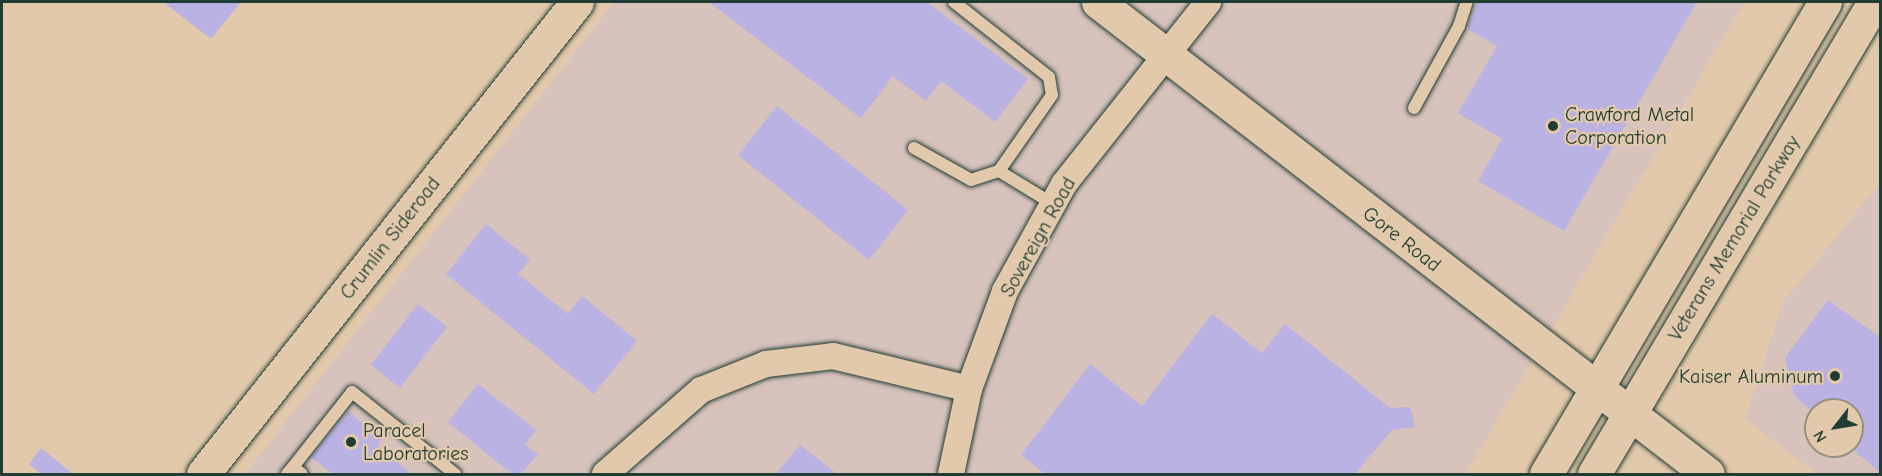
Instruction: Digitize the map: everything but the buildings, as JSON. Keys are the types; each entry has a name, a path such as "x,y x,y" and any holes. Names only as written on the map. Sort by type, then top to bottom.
{"main road":[{"name":"Crumlin Sideroad","path":"203,474 577,2"},
{"name":"Gore Road","path":"1098,2 1596,390 1708,474"},
{"name":"Veterans Memorial Parkway","path":"1546,474 1825,2"},
{"name":"Veterans Memorial Parkway","path":"1594,474 1874,2"}],"street":[{"name":"Sovereign Road","path":"951,474 969,389 1005,291 1064,184 1208,2"},
{"path":"605,474 701,390 766,364 833,356 969,389"}],"lane":[{"path":"914,148 971,180 999,171 1052,95 1049,77 954,2"},
{"path":"1414,108 1459,26 1467,2"},
{"path":"999,171 1053,204"},
{"path":"294,472 352,392 455,474"}],"shaded area":[{"path":"614,2 1745,2 1466,474 245,474"},
{"path":"1880,183 1880,474 1817,474 1745,419 1783,302"}],"place":[{"name":"Crawford Metal Corporation","path":"1553,126"},
{"name":"Kaiser Aluminum","path":"1835,376"},
{"name":"Paracel Laboratories","path":"351,442"}]}
